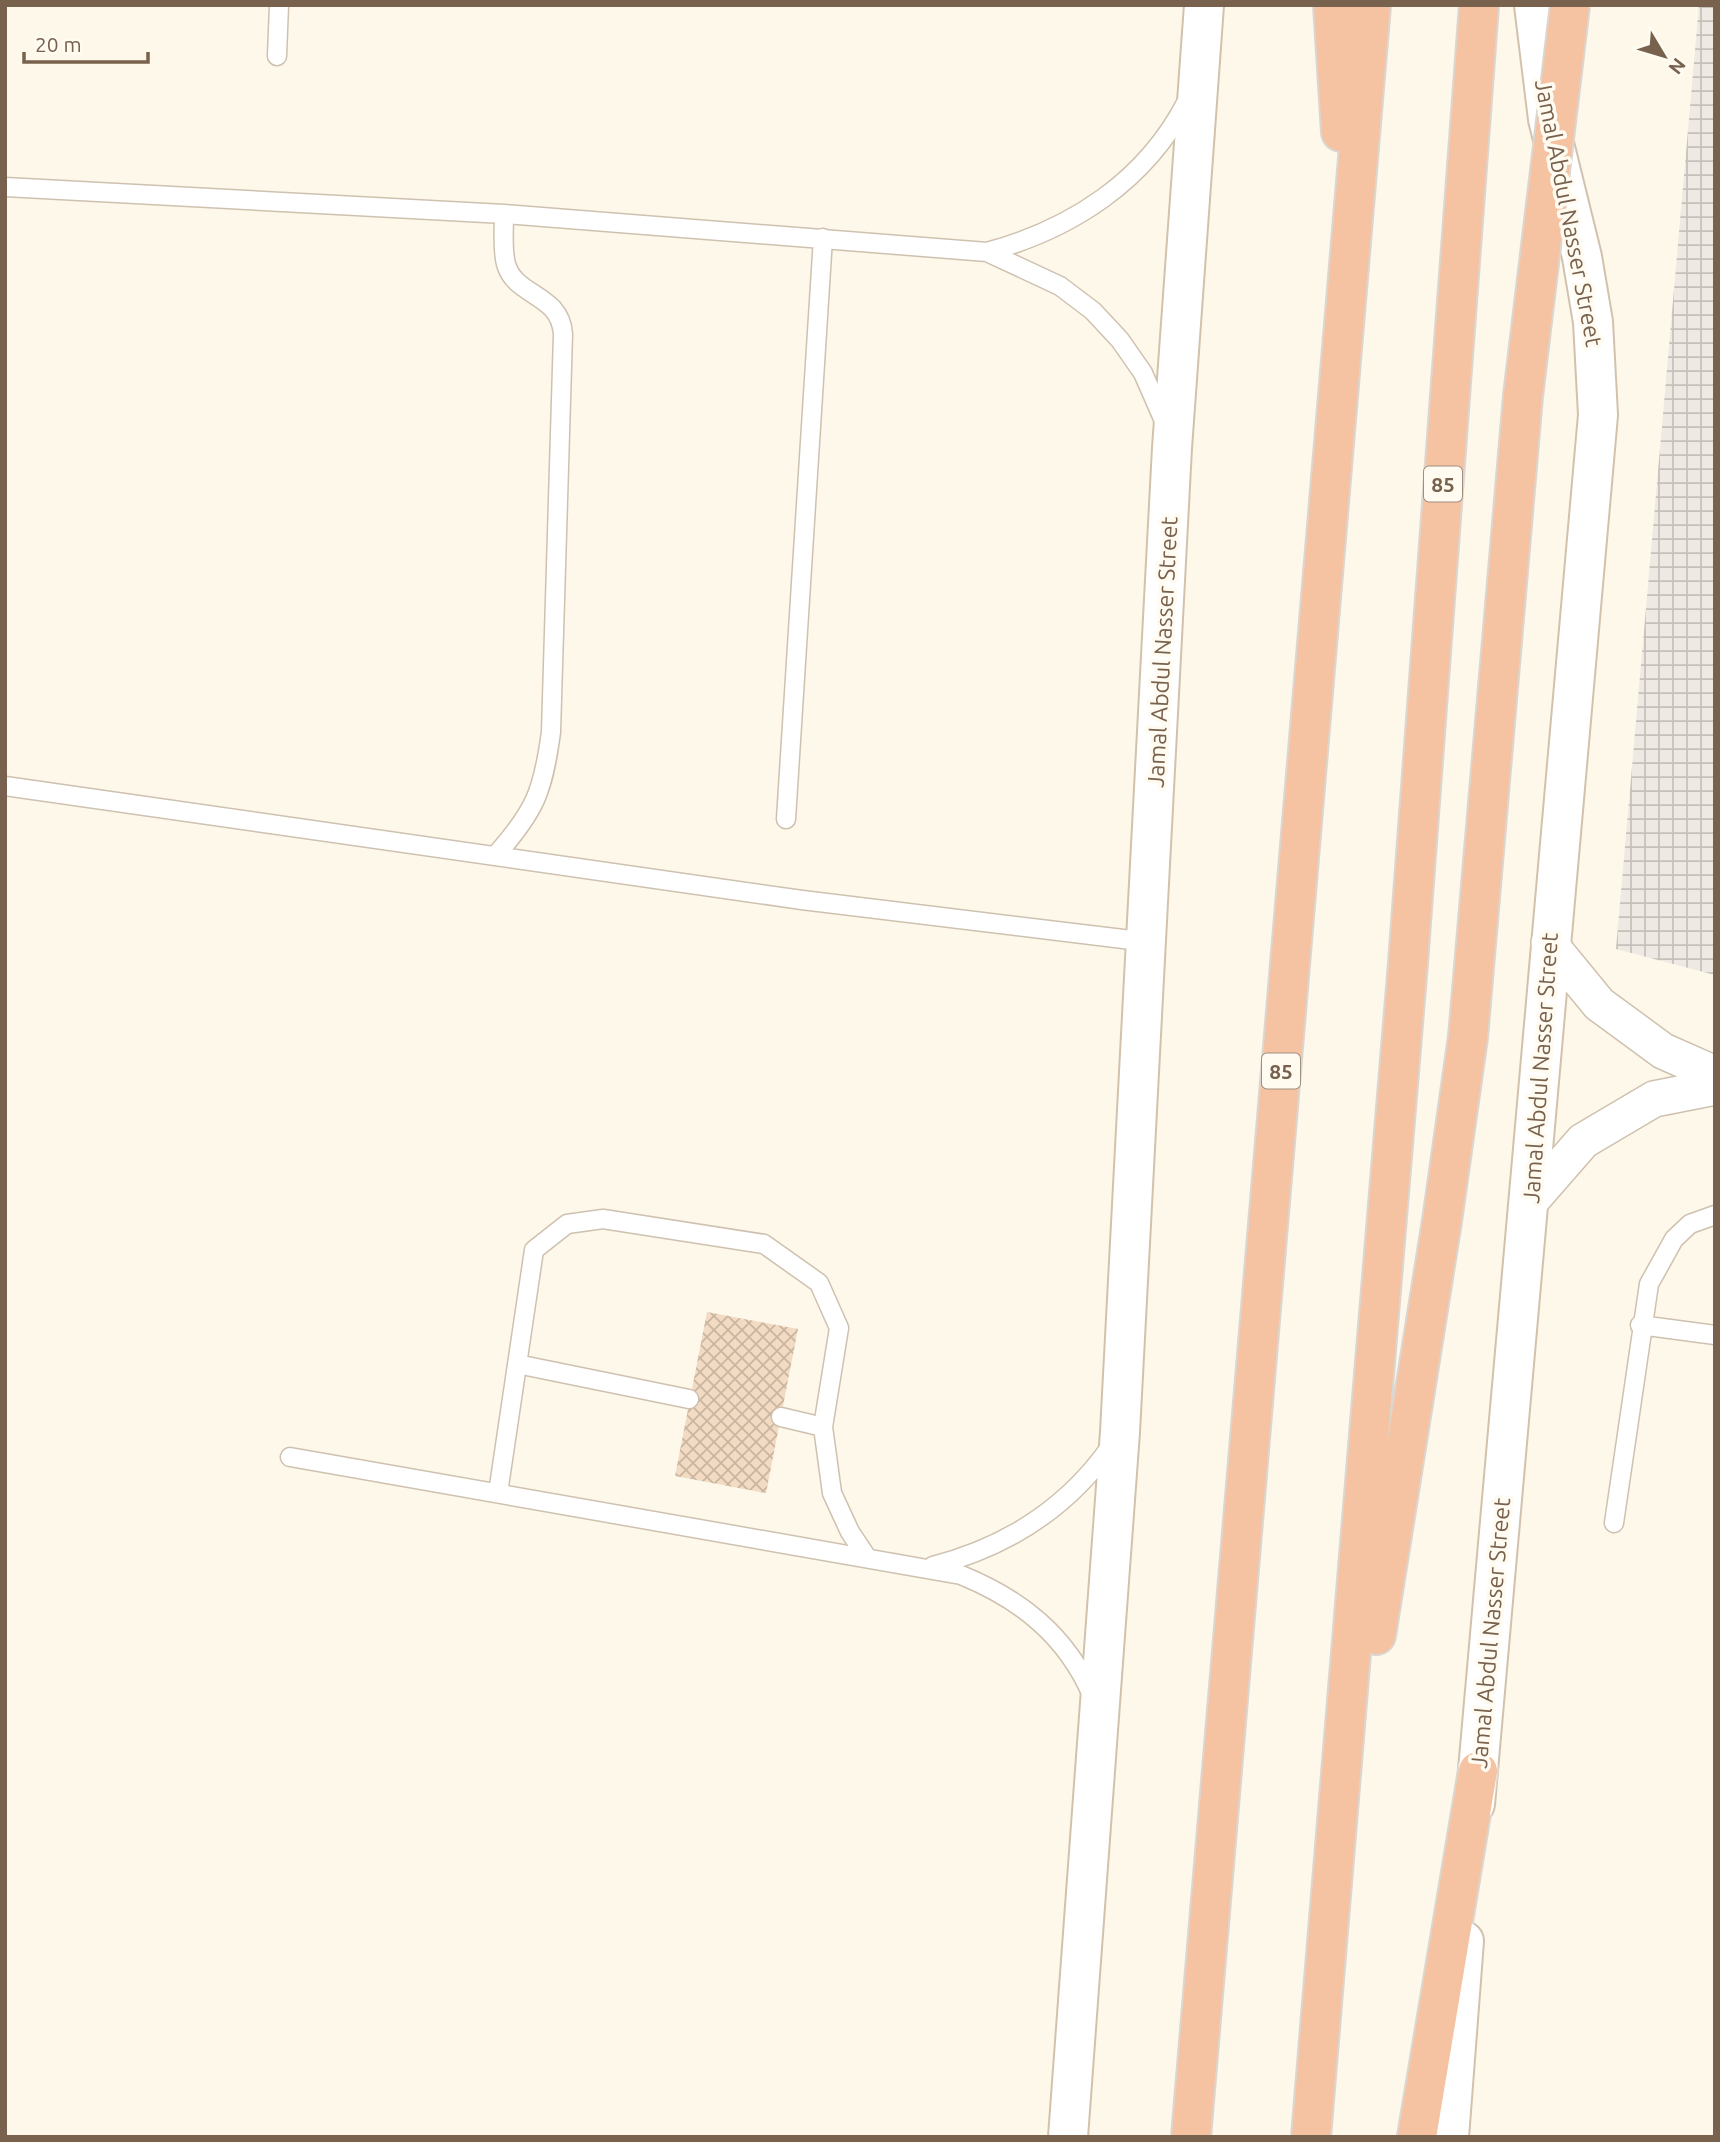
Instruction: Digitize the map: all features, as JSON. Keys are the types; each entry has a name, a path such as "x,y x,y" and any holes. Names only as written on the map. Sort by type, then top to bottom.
{"highway":[{"name":"85","path":"1191,2137 1371,5"},
{"name":"85","path":"1311,2137 1408,963 1479,5"},
{"path":"1329,1924 1442,1221 1468,1037 1523,396 1570,5"},
{"path":"1333,10 1349,259"},
{"path":"1417,2137 1478,1771"}],"main road":[{"name":"Jamal Abdul Nasser Street","path":"1068,2137 1120,1432 1148,942 1172,448 1204,5"},
{"name":"Jamal Abdul Nasser Street","path":"1449,2137 1549,943 1596,461 1597,368 1582,257 1548,119 1534,5"}],"street":[{"path":"1549,943 1599,1004 1663,1051 1715,1074"},
{"path":"1529,1203 1583,1141 1654,1099 1715,1087"}],"lane":[{"path":"277,56 279,5"},
{"path":"5,187 504,215 986,251 1025,241 1062,225 1108,195 1156,149 1180,116 1198,79"},
{"path":"495,856 526,821 547,765 551,732 563,334 562,320 556,310 523,285 506,266 504,215"},
{"path":"786,819 822,239"},
{"path":"986,251 1060,286 1093,311 1120,340 1143,373 1161,409 1172,448"},
{"path":"5,786 802,900 1148,942"},
{"path":"1614,1523 1640,1325 1649,1284 1674,1239 1690,1224 1715,1215"},
{"path":"498,1493 534,1250 567,1224 603,1219 764,1244 819,1283 839,1328 823,1427 832,1493 850,1532 866,1556"},
{"path":"1640,1325 1715,1335"},
{"path":"517,1364 690,1399"},
{"path":"781,1417 823,1427"},
{"path":"929,1567 988,1549 1046,1515 1074,1491 1120,1432"},
{"path":"290,1457 961,1574 1018,1604 1045,1626 1068,1651 1099,1712"}],"shaded area":[{"path":"1699,5 1715,5 1715,975 1616,949"}],"building":[{"path":"707,1312 798,1329 766,1493 675,1476"}]}
